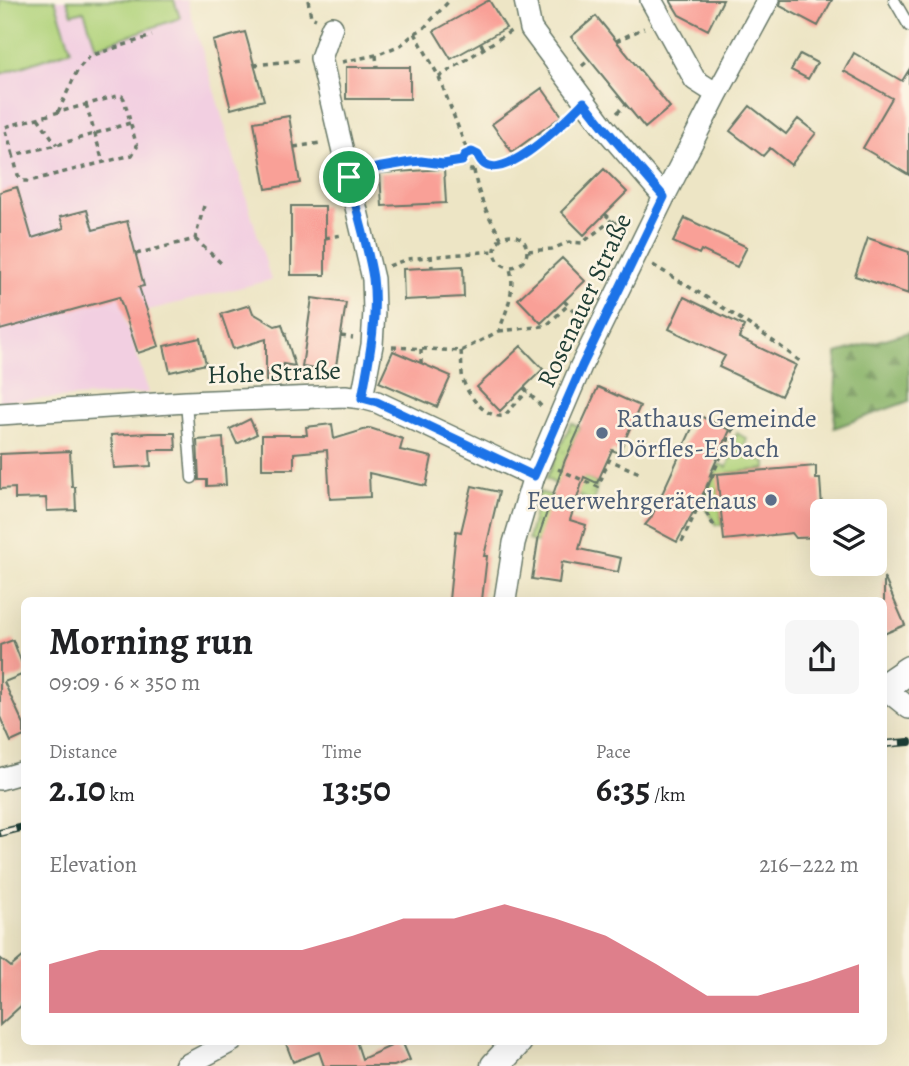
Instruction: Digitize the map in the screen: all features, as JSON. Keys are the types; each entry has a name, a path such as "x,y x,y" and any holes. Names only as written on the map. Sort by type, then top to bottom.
{"street":[{"path":"652,0 695,80 717,94"},
{"name":"Rosenauer Straße","path":"505,597 514,543 537,468 582,366 664,197 768,0"},
{"path":"527,10 531,29 584,102 664,197"},
{"path":"332,27 322,62 371,273 374,311 372,345 362,398"},
{"name":"Hohe Straße","path":"0,414 186,402 345,396 377,402 537,468"},
{"path":"887,686 909,670"},
{"path":"887,690 909,708"},
{"path":"0,779 21,773"},
{"path":"185,1066 224,1045"},
{"path":"495,1066 514,1045"}],"lane":[{"path":"894,0 909,26"},
{"path":"186,402 192,478"}],"path":[{"path":"254,65 322,62 376,55 401,46 423,29 450,0"},
{"path":"439,77 484,50 527,10"},
{"path":"616,41 639,31"},
{"path":"415,33 439,77 468,153"},
{"path":"58,112 78,68 90,56 152,36"},
{"path":"481,43 484,50"},
{"path":"376,55 377,67"},
{"path":"121,96 124,99 136,151 132,155 23,181 18,175 5,127 58,112 121,96"},
{"path":"481,161 474,170 465,168 462,161 465,155 473,152 489,166 504,166 544,140 584,102"},
{"path":"86,104 103,162"},
{"path":"38,118 57,145"},
{"path":"13,155 130,123"},
{"path":"539,132 544,140"},
{"path":"294,148 340,139"},
{"path":"349,177 376,168 411,162 443,164 462,161"},
{"path":"411,162 412,171"},
{"path":"474,170 482,205 501,238"},
{"path":"195,239 205,202"},
{"path":"605,214 621,229"},
{"path":"528,251 552,249 569,242 582,243 612,220"},
{"path":"511,234 523,239 528,251 523,264 510,269 499,264 494,251 497,241 511,234"},
{"path":"136,254 195,239"},
{"path":"195,239 221,263"},
{"path":"371,273 407,259 494,251"},
{"path":"636,255 771,338 801,362"},
{"path":"431,256 432,267"},
{"path":"499,331 509,303 512,276 510,269"},
{"path":"372,345 461,351 499,331 547,324 566,303 578,316"},
{"path":"421,349 421,363"},
{"path":"461,351 463,379 477,404 493,415 504,416 525,390 538,404"},
{"path":"682,542 736,423"},
{"path":"537,468 598,487 609,460 642,474"},
{"path":"698,507 705,511 714,526"}],"shaded area":[{"path":"0,0 187,0 271,280 124,316 149,393 0,401"}],"green space":[{"path":"0,0 55,0 71,50 0,74"},
{"path":"67,0 174,0 180,18 96,47 84,11 72,14"},
{"path":"909,332 909,401 834,428 837,353"},
{"path":"571,423 580,427 562,467 597,483 594,503 546,479"},
{"path":"737,433 747,439 742,452 766,462 766,469 728,473 729,487 719,489 722,525 716,525 706,509 709,502 703,499 719,464 727,467 731,457 727,454"},
{"path":"540,492 553,496 574,553 528,540"}],"building":[{"path":"489,0 506,28 451,59 434,31"},
{"path":"670,0 723,0 708,30 679,15"},
{"path":"781,0 832,0 818,26 780,6"},
{"path":"596,16 670,107 645,128 571,37"},
{"path":"245,32 264,100 231,109 213,41"},
{"path":"854,53 902,81 909,70 909,175 863,148 892,98 844,71"},
{"path":"800,54 817,63 808,79 791,70"},
{"path":"346,67 410,67 410,99 346,99"},
{"path":"542,88 562,116 512,152 492,124"},
{"path":"750,106 786,134 798,119 816,133 791,165 770,148 763,156 730,131"},
{"path":"289,116 300,183 266,189 254,122"},
{"path":"444,169 446,203 382,206 380,173"},
{"path":"604,169 627,192 584,235 561,212"},
{"path":"17,187 32,238 64,228 60,217 87,210 93,230 127,221 144,286 139,287 159,346 138,353 119,297 0,330 0,192"},
{"path":"291,206 325,206 325,275 291,275"},
{"path":"685,218 747,247 737,267 701,250 699,254 673,242"},
{"path":"868,238 909,252 909,294 855,276"},
{"path":"562,258 585,281 541,323 518,299"},
{"path":"463,266 464,297 404,300 403,269"},
{"path":"684,297 744,326 739,338 796,365 781,396 719,367 725,356 669,329"},
{"path":"312,298 346,303 335,372 302,367"},
{"path":"250,305 253,313 275,326 282,324 286,333 295,366 283,364 283,381 266,381 266,339 233,349 221,314"},
{"path":"200,338 206,364 170,372 164,346"},
{"path":"521,346 543,369 500,411 477,387"},
{"path":"393,351 451,376 437,407 379,382"},
{"path":"598,387 640,406 619,453 612,450 597,483 584,477 570,520 586,525 579,549 621,558 618,572 562,562 559,583 532,579 539,535 565,460"},
{"path":"698,415 730,430 710,475 714,474 677,542 645,525 651,518"},
{"path":"250,419 257,434 237,444 230,429"},
{"path":"332,424 334,439 370,428 403,439 400,450 432,457 426,486 369,473 370,497 330,499 327,450 294,453 294,469 262,469 262,435 307,435 306,427"},
{"path":"175,433 176,450 150,450 151,466 114,468 111,435"},
{"path":"223,438 226,485 207,486 207,480 199,480 197,440"},
{"path":"70,451 76,510 47,511 46,498 15,499 15,488 0,489 0,454"},
{"name":"Feuerwehrgerätehaus","path":"816,466 816,479 820,479 821,499 810,499 810,537 796,538 792,533 724,540 717,474"},
{"path":"472,486 499,492 484,556 487,556 482,597 449,597 456,531 461,532"},
{"path":"884,577 905,625 887,633 887,597 884,597"},
{"path":"13,640 21,661 21,675 4,682 21,719 21,737 11,742 0,717 0,645"},
{"path":"0,958 11,967 21,959 21,1006 0,1025"},
{"path":"287,1045 357,1045 362,1059 393,1045 404,1045 410,1060 394,1066 324,1066 319,1052 293,1062"}],"railway":[{"path":"887,744 909,742"},
{"path":"0,833 21,828"}],"place":[{"name":"Rathaus Gemeinde Dörfles-Esbach","path":"602,433"},
{"name":"Feuerwehrgerätehaus","path":"771,500"}],"route":[{"path":"584,102 664,197 582,366 534,476 377,402 362,398 372,345 373,279 349,177 376,168 411,162 443,164 462,161 465,155 472,152 489,166 504,166 544,140 584,102"}]}
